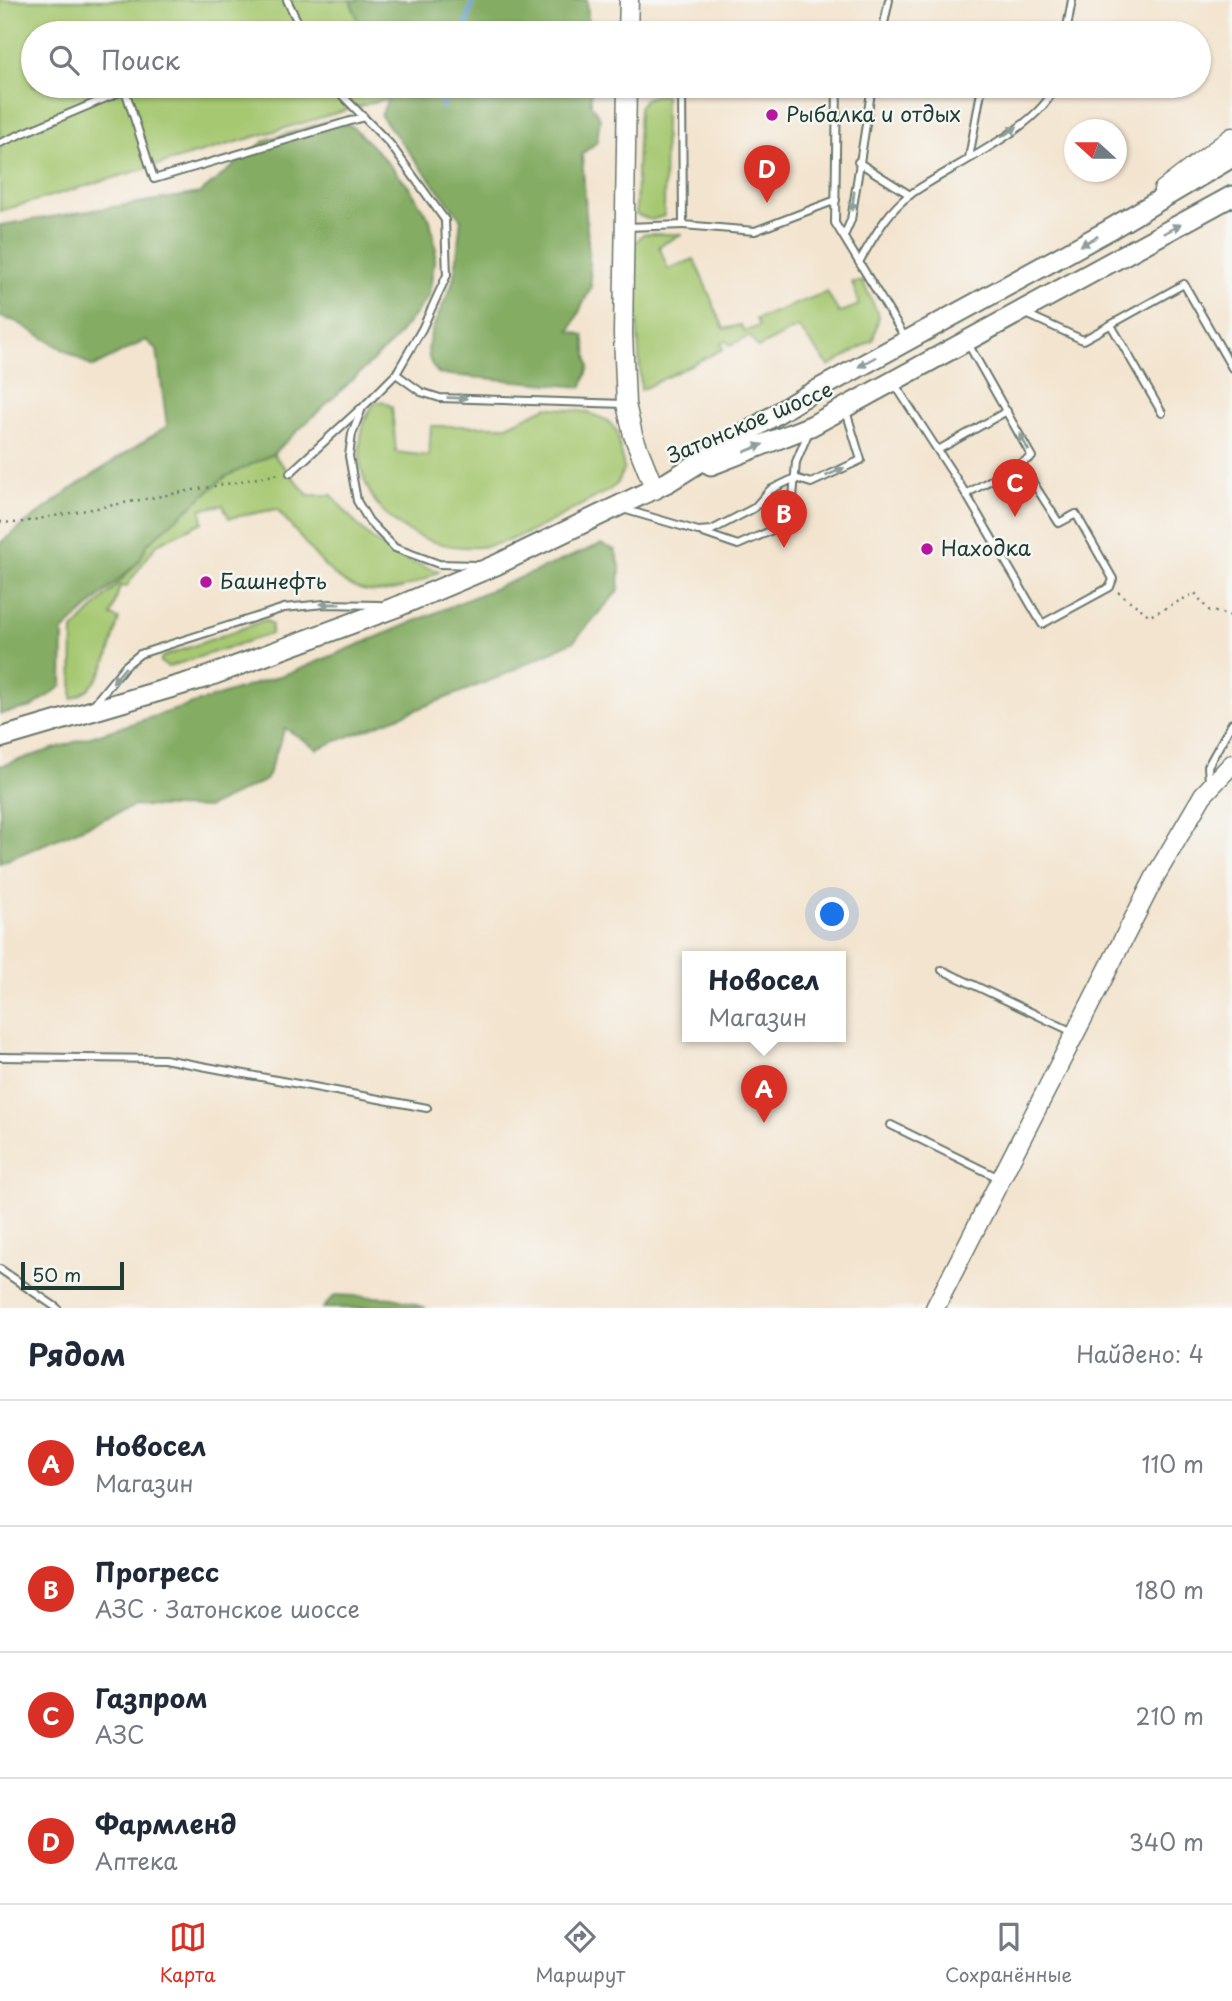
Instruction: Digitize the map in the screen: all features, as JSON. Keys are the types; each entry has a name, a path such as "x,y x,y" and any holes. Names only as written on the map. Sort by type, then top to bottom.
{"main road":[{"name":"Затонское шоссе","path":"661,486 796,401 1119,225 1232,157"},
{"name":"Затонское шоссе","path":"661,486 811,426 1232,196"},
{"path":"0,738 204,678 399,606 496,565 661,486"}],"street":[{"path":"628,21 629,0"},
{"path":"627,98 623,334 626,404 633,435 661,486"},
{"path":"1119,225 1232,136"},
{"path":"935,1308 1156,875 1209,786 1232,764"}],"lane":[{"path":"287,0 297,21"},
{"path":"885,21 889,0"},
{"path":"1068,21 1072,0"},
{"path":"0,143 106,98"},
{"path":"128,98 154,179 364,117"},
{"path":"289,472 362,408 396,374 422,329 447,275 445,219 390,144 345,98"},
{"path":"682,98 683,225"},
{"path":"836,98 835,223 907,340"},
{"path":"844,236 851,220 870,98"},
{"path":"970,158 980,98"},
{"path":"859,262 888,214 910,195 1038,114 1048,98"},
{"path":"858,162 910,195"},
{"path":"624,227 683,225 755,231 836,200"},
{"path":"1022,312 1083,340 1184,284 1232,368"},
{"path":"1111,325 1162,413"},
{"path":"966,494 1032,457 967,342"},
{"path":"396,374 421,392 440,398 626,404"},
{"path":"893,382 966,494 1042,624 1110,587 1113,579 1076,514 1059,523 1021,464"},
{"path":"362,408 349,456 357,501 369,521 395,548 413,557 439,564 496,565"},
{"path":"698,531 712,530 754,508 771,490 795,478 811,483 861,460 845,408"},
{"path":"938,450 1007,411"},
{"path":"618,507 738,545 791,522 796,462 811,426"},
{"path":"86,714 125,666 140,654 284,608 324,604 399,606"},
{"path":"1209,786 1209,766 1232,723"},
{"path":"942,970 1074,1033"},
{"path":"0,1057 164,1059 428,1108"},
{"path":"891,1125 999,1178"},
{"path":"0,1269 57,1308"}],"path":[{"path":"0,522 17,523 289,472"},
{"path":"1110,587 1150,616 1195,593 1208,610 1232,616"}],"green space":[{"path":"0,0 350,0 358,21 21,21 21,98 388,98 0,211"},
{"path":"350,0 587,0 588,21 358,21"},
{"path":"388,98 591,98 591,104 600,118 597,142 582,154 591,287 570,331 584,335 589,367 582,387 439,374 431,364 429,342 452,284 461,219 381,116"},
{"path":"665,98 664,216 651,220 636,214 639,107 645,99"},
{"path":"336,119 353,127 377,151 409,187 430,220 436,249 429,296 393,342 273,454 225,477 147,544 140,560 63,631 62,686 32,707 0,714 0,543 71,489 167,426 157,350 146,340 93,367 15,321 0,317 0,225 200,193 266,140"},
{"path":"643,234 682,234 659,246 668,269 694,259 724,329 741,325 744,332 759,326 756,319 827,292 839,313 859,305 852,282 863,282 879,316 873,340 829,366 798,327 758,348 750,336 730,345 727,341 721,343 723,349 641,390 633,245"},
{"path":"383,401 392,407 396,452 429,456 431,426 507,426 547,407 586,412 607,420 617,431 624,469 617,484 606,492 511,540 479,547 457,547 435,542 415,535 396,523 381,509 369,491 362,470 361,435 371,408 375,403"},
{"path":"273,454 308,495 332,495 367,535 379,544 406,560 440,571 409,586 384,592 363,590 345,582 328,569 277,509 229,518 223,505 201,509 203,522 157,544 126,587 120,586 111,616 119,619 109,655 92,685 72,699 73,630 140,561 147,544 225,477"},
{"path":"601,544 615,550 620,566 619,590 574,641 499,677 317,749 285,728 266,780 207,808 134,806 0,863 0,766 295,671"},
{"path":"266,620 272,625 271,634 168,667 160,662 162,657"},
{"path":"335,1295 394,1298 426,1308 323,1308"}],"waterway":[{"path":"467,21 473,0"},
{"path":"442,107 445,98"}],"place":[{"name":"Рыбалка и отдых","path":"772,115"},
{"name":"Фармленд","path":"767,203"},
{"name":"Газпром","path":"1015,517"},
{"name":"Прогресс","path":"784,548"},
{"name":"Находка","path":"927,549"},
{"name":"Башнефть","path":"206,582"},
{"name":"Новосел","path":"764,1123"}]}
